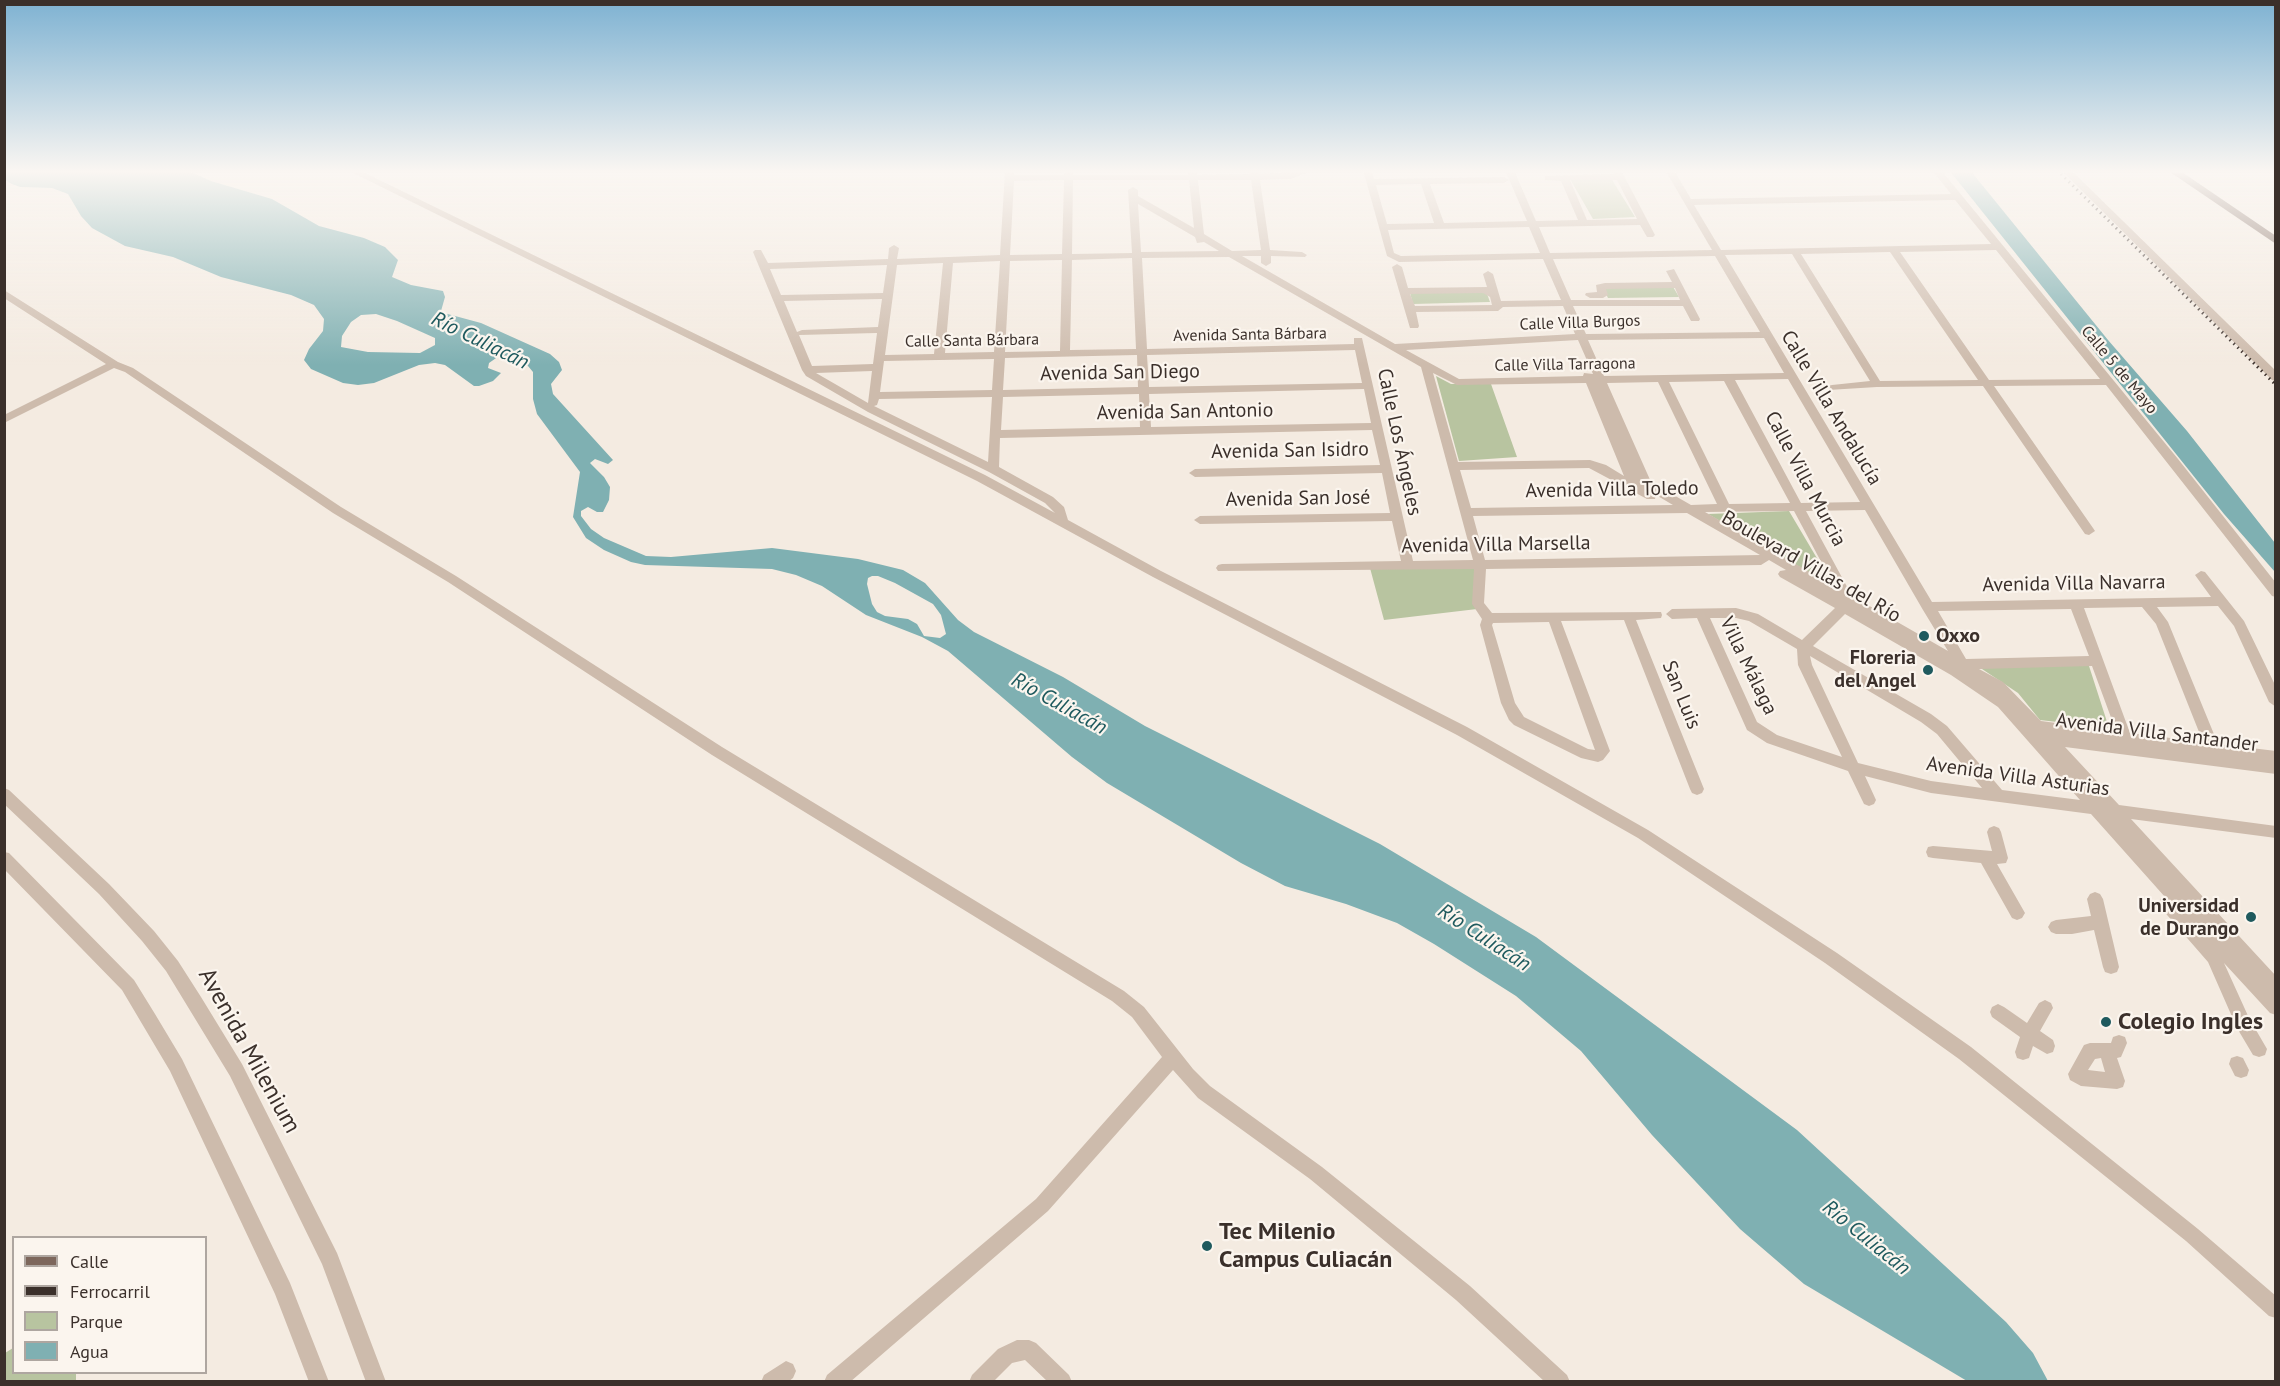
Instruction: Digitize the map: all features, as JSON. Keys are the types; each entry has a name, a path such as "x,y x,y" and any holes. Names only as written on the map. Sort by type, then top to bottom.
{"street":[{"path":"482,235 866,422 1062,521 1157,574 1462,732 1643,834 1831,958 1965,1053 2192,1235 2276,1309"},
{"path":"993,469 1005,235"},
{"path":"1065,354 1068,235"},
{"path":"1135,235 1146,430"},
{"path":"1199,235 1201,255"},
{"name":"Calle Villa Tarragona","path":"1200,235 1426,366 1461,383 1790,376"},
{"path":"1263,235 1266,254 1265,274"},
{"path":"1385,235 1389,252 1392,257 1399,259 1999,247"},
{"name":"Boulevard Villas del Río","path":"1532,235 1595,381 1635,487 1959,668 1994,696 2032,730 2094,808 2276,1008"},
{"name":"Calle Villa Andalucía","path":"1707,235 1928,607 1959,668"},
{"name":"Calle 5 de Mayo","path":"1989,235 2276,593"},
{"path":"2131,235 2276,378"},
{"name":"Calle Santa Bárbara","path":"872,410 894,248"},
{"path":"1893,249 2089,531"},
{"path":"1794,250 1877,384"},
{"path":"758,252 807,370 818,380 872,410 993,469 1054,503 1060,510 1062,521"},
{"path":"764,267 1004,258 1302,255"},
{"path":"939,356 948,260"},
{"path":"1397,267 1404,291 1414,309 1414,326"},
{"path":"1671,271 1695,319"},
{"path":"1414,309 1498,308 1488,274"},
{"path":"1604,298 1600,287 1678,285"},
{"path":"1404,291 1485,290 1496,300 1604,298 1613,304 1687,303"},
{"path":"4,292 114,364 129,370 337,510 452,579 708,745 970,908 1118,996 1138,1012 1187,1076 1204,1092 1316,1173 1463,1293 1560,1382"},
{"path":"777,298 887,296"},
{"name":"Calle Los Ángeles","path":"1356,326 1408,565"},
{"path":"802,333 883,330"},
{"name":"Calle Villa Burgos","path":"1394,347 1576,337 1767,335"},
{"name":"Avenida Santa Bárbara","path":"1065,354 1359,347"},
{"name":"Calle Santa Bárbara","path":"879,362 939,356 1065,354"},
{"path":"807,370 879,362"},
{"path":"4,420 114,364"},
{"path":"1426,366 1480,564 1478,604 1489,618"},
{"name":"Calle Villa Murcia","path":"1728,377 1798,507 1845,604"},
{"path":"1662,379 1725,508"},
{"name":"Boulevard Villas del Río","path":"1595,381 1646,484 1765,558"},
{"path":"1832,388 1877,384 1943,386 1985,383 2109,382"},
{"name":"Avenida San Diego","path":"874,396 1368,386"},
{"name":"Avenida San Antonio","path":"995,434 1376,426"},
{"path":"1452,466 1590,464 1602,468 1635,487"},
{"name":"Avenida San Isidro","path":"1195,472 1386,469"},
{"name":"Avenida Villa Toledo","path":"1465,512 1868,506"},
{"name":"Avenida San José","path":"1200,520 1396,517"},
{"name":"Avenida Villa Marsella","path":"1222,568 1765,558"},
{"path":"2201,575 2239,624 2276,702"},
{"name":"Avenida Villa Navarra","path":"1928,607 2221,601"},
{"path":"2145,602 2162,622 2215,755 2276,757"},
{"path":"1845,604 1804,646 1804,665 1869,800"},
{"path":"2032,730 2128,744 2076,604"},
{"name":"Villa Málaga","path":"1701,613 1752,726 1761,734"},
{"path":"1672,614 1747,614 1942,730 1997,795"},
{"name":"San Luis","path":"1628,615 1697,789"},
{"path":"1489,618 1656,615"},
{"path":"1489,618 1486,625 1508,703 1514,716 1519,721 1593,757 1601,755 1603,751 1553,616"},
{"path":"1959,668 2097,661"},
{"name":"Avenida Villa Santander","path":"2032,730 2049,740 2128,744 2215,755 2276,768"},
{"name":"Avenida Villa Asturias","path":"1761,734 1853,767 1931,787 2276,832"},
{"path":"2049,740 2276,988"},
{"name":"Avenida Milenium","path":"4,794 104,889 148,936 195,1002 236,1070 330,1260 376,1382"},
{"path":"1933,852 2006,858 1994,832"},
{"path":"1985,857 2017,913"},
{"path":"4,858 128,986 149,1019 176,1065 284,1290 319,1382"},
{"path":"2095,899 2110,967"},
{"path":"2166,903 2214,957 2243,1023 2259,1049"},
{"path":"2056,927 2099,922"},
{"path":"2023,1052 2029,1034 2045,1008"},
{"path":"1998,1012 2047,1046"},
{"path":"834,1382 1042,1205 1173,1056"},
{"path":"979,1382 1005,1356 1017,1350 1029,1350 1062,1382"}],"green space":[{"path":"1672,285 1679,297 1608,298 1602,286"},
{"path":"1486,291 1490,302 1413,304 1410,293"},
{"path":"1436,376 1451,384 1491,384 1517,457 1459,461"},
{"path":"1789,511 1834,587 1708,514"},
{"path":"1477,566 1477,609 1384,620 1370,568"},
{"path":"1976,665 2089,666 2109,728 2040,720 2018,693"},
{"path":"12,1349 12,1374 76,1374 76,1381 5,1381 5,1353"}],"water":[{"name":"Río Culiacán","path":"104,235 352,235 385,247 398,260 392,277 411,285 443,291 445,297 441,311 444,313 481,323 550,354 559,362 562,370 551,384 553,394 613,460 608,464 595,459 590,463 610,487 609,500 603,512 597,512 588,507 581,511 581,516 591,529 604,538 646,556 671,557 772,548 858,559 903,570 925,583 958,620 974,632 1063,677 1145,726 1380,844 1536,937 1797,1130 2006,1322 2033,1353 2048,1381 1967,1381 1804,1284 1740,1229 1652,1135 1581,1051 1516,996 1397,923 1346,904 1285,886 1241,863 1107,783 1072,757 948,651 922,637 866,615 822,586 796,575 772,569 645,565 631,562 604,550 586,538 573,517 580,472 537,414 533,399 533,372 528,366 511,356 499,356 489,363 488,368 501,373 493,381 479,386 474,386 445,365 435,363 419,365 374,383 358,385 343,383 311,369 304,360 309,349 323,331 324,319 314,305 291,295 221,277 173,257 125,246","holes":["376,314 435,338 435,345 420,353 368,352 341,347 342,336 351,322 361,315","878,576 933,604 941,615 946,634 940,638 924,636 917,624 908,619 885,616 877,612 872,604 867,584 868,578"]},
{"path":"2001,235 2023,235 2108,340 2187,431 2275,543 2275,572 2224,514"}],"railway":[{"path":"2123,235 2276,385"}],"place":[{"name":"Oxxo","path":"1924,636"},
{"name":"Floreria del Angel","path":"1928,670"},
{"name":"Universidad de Durango","path":"2251,917"},
{"name":"Colegio Ingles","path":"2106,1022"},
{"name":"Tec Milenio Campus Culiacán","path":"1207,1246"}]}
